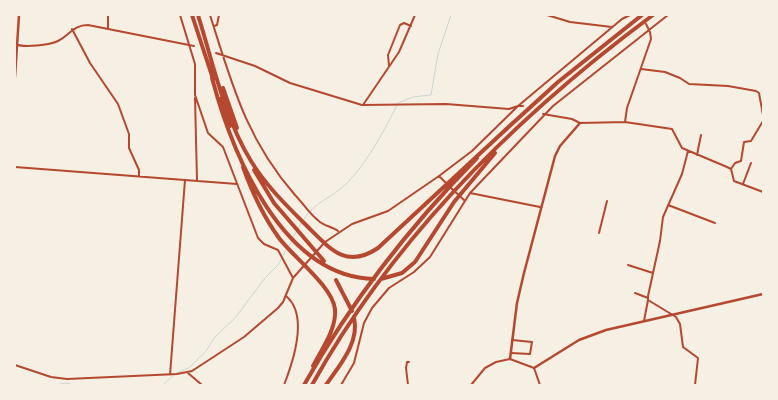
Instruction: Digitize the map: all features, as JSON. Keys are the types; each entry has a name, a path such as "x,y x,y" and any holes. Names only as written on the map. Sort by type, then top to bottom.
{"highway":[{"path":"192,15 232,121 264,187 322,261"},
{"path":"198,15 237,148 257,201 280,238 329,293 334,304 335,314 332,327 304,385"},
{"path":"243,145 260,175 295,214 331,248 343,256 352,258 364,256 395,234 515,121 578,66 642,15"},
{"path":"312,385 371,292 413,238 448,198 512,132 581,72 653,15"},
{"path":"237,148 263,200 285,231 304,252 322,261 340,273 357,278 379,279 396,276 407,270 415,262 454,202 512,132"},
{"path":"304,385 365,290 442,191"},
{"path":"326,385 350,348 356,332 353,316 336,280"}],"street":[{"path":"15,77 19,15"},
{"path":"108,15 108,28"},
{"path":"180,15 195,64 197,180"},
{"path":"210,15 236,96 254,137 275,171 306,208 320,222 339,232"},
{"path":"214,26 217,25 219,15"},
{"path":"363,105 406,39 415,15"},
{"path":"547,15 570,22 612,27"},
{"path":"15,365 52,377 67,379 188,373 244,337 278,308 286,296 293,278 318,248 352,224 388,211 439,176 472,151 518,106 612,27 630,15"},
{"path":"341,385 354,363 364,323 372,308 385,291 419,268 430,257 464,200 470,193 544,114 668,15"},
{"path":"389,66 388,55 400,25 404,23 411,26"},
{"path":"625,122 627,108 650,39 649,30 646,24"},
{"path":"16,45 54,42 60,40 72,29 82,25 108,28 194,46"},
{"path":"72,29 90,63 118,104 129,134 129,148 139,170 139,176"},
{"path":"216,53 249,64 290,83 363,105 446,104 509,109 523,106"},
{"path":"641,69 665,72 680,78 688,84 728,86 756,91 759,94 763,115"},
{"path":"195,95 208,133 222,145 258,238 264,244 278,250 293,278"},
{"path":"544,114 572,119 580,123 625,122 672,129 679,144 688,151 730,169 734,181 763,192"},
{"path":"730,169 740,161 744,142 751,141 763,121"},
{"path":"510,359 517,303 540,207 557,150 580,123"},
{"path":"697,155 701,135"},
{"path":"644,321 663,217 682,174 688,151"},
{"path":"743,184 752,163"},
{"path":"15,166 237,184"},
{"path":"439,176 464,200"},
{"path":"171,374 185,180"},
{"path":"470,193 540,207"},
{"path":"599,232 607,202"},
{"path":"668,205 716,223"},
{"path":"628,265 653,273"},
{"path":"635,293 648,299 678,320 683,347 698,358 695,385"},
{"path":"534,368 592,335 671,314 763,294"},
{"path":"284,385 294,358 298,328 295,309 292,302 286,296"},
{"path":"510,353 530,354 532,342 512,340"},
{"path":"471,385 488,366 510,359 534,368"},
{"path":"408,385 406,368 407,362 409,362"},
{"path":"534,368 540,385"},
{"path":"188,373 202,385"}],"waterway":[{"path":"304,219 318,204 341,189 354,175 375,146 398,103 413,97 431,95 438,54 451,15"},
{"path":"298,228 302,222"},
{"path":"293,237 297,231"},
{"path":"289,246 292,240"},
{"path":"163,385 176,373 189,368 206,351 215,337 235,318 265,278 278,265 286,250"},
{"path":"55,385 66,383 74,385"}]}
